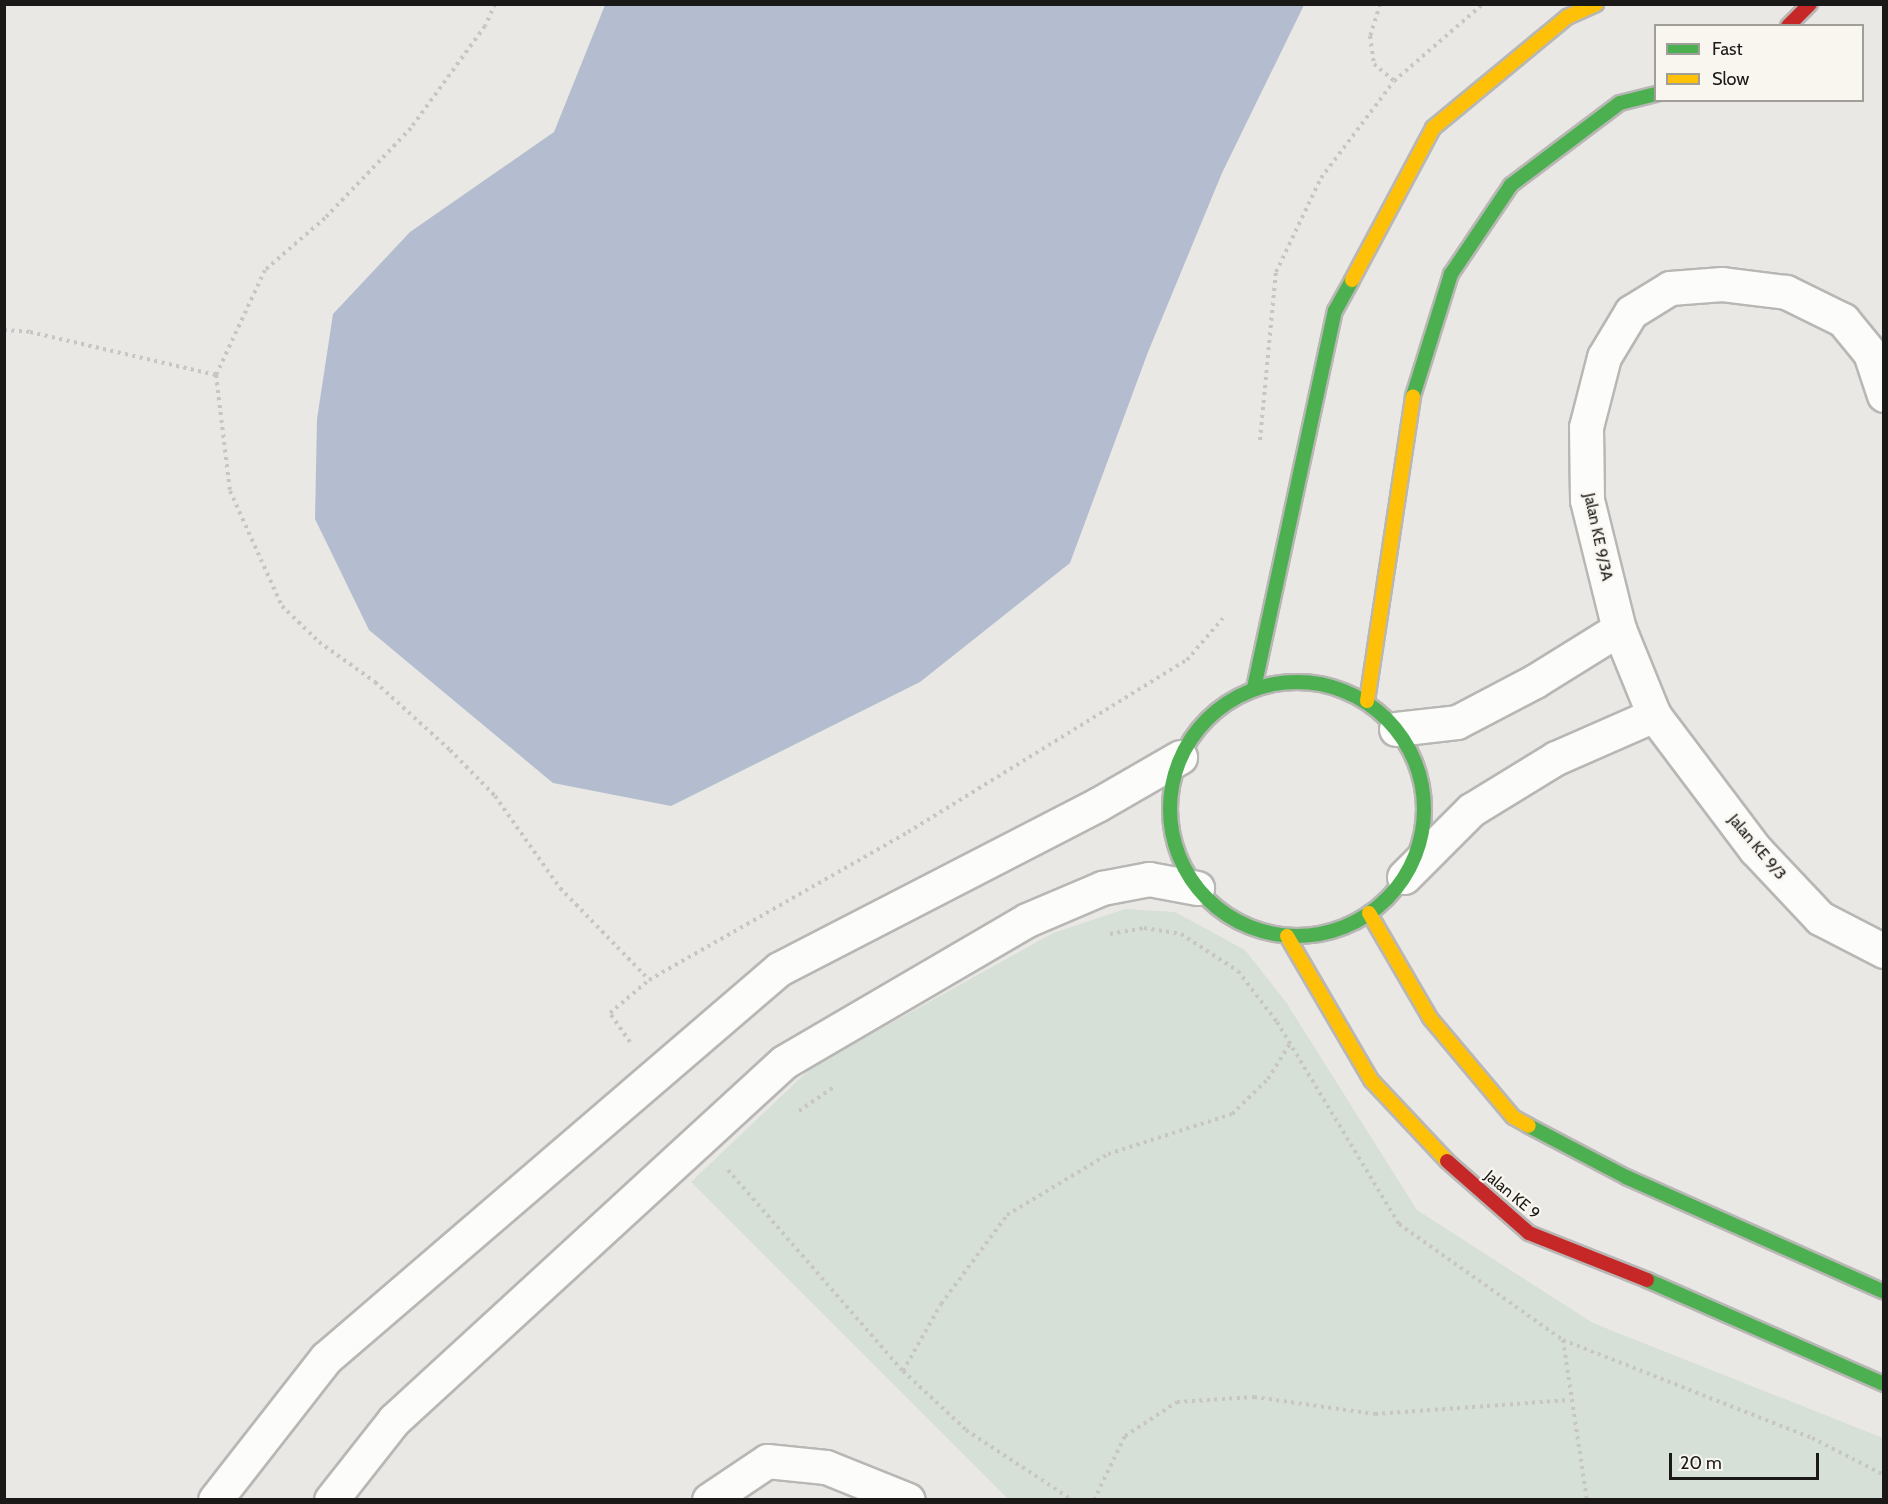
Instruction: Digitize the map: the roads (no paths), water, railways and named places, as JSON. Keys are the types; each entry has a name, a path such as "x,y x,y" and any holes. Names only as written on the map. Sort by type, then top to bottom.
{"street":[{"path":"1254,688 1335,311 1433,128 1568,17 1596,4"},
{"path":"1790,24 1810,4"},
{"path":"1367,702 1416,378 1451,274 1511,185 1620,103 1654,94"},
{"name":"Jalan KE 9/3A","path":"1654,715 1619,629 1587,500 1586,427 1604,357 1631,312 1670,288 1722,284 1786,292 1843,320 1870,353 1884,394"},
{"path":"1396,729 1456,722 1534,681 1619,629"},
{"path":"1404,877 1420,841 1424,801 1416,763 1396,729 1367,702 1322,684 1292,681 1254,688 1223,704 1206,720 1180,758 1171,790 1171,825 1180,859 1197,888 1222,912 1253,928 1287,936 1315,935 1343,927 1369,914 1471,810 1556,758 1654,715"},
{"name":"Jalan KE 9/3","path":"1654,715 1755,849 1820,918 1884,951"},
{"path":"215,1500 326,1358 779,969 1097,805 1180,758"},
{"path":"331,1500 394,1420 784,1062 1027,920 1102,888 1149,879 1197,888"},
{"path":"1369,914 1430,1018 1513,1117 1626,1177 1884,1292"},
{"name":"Jalan KE 9","path":"1287,936 1371,1080 1439,1154 1529,1233 1699,1301 1884,1384"},
{"path":"709,1500 767,1461 826,1467 908,1500"}],"water":[{"path":"605,5 1304,5 1222,173 1148,352 1070,563 920,682 671,806 553,783 369,630 315,519 317,419 333,314 410,232 554,132"}]}
